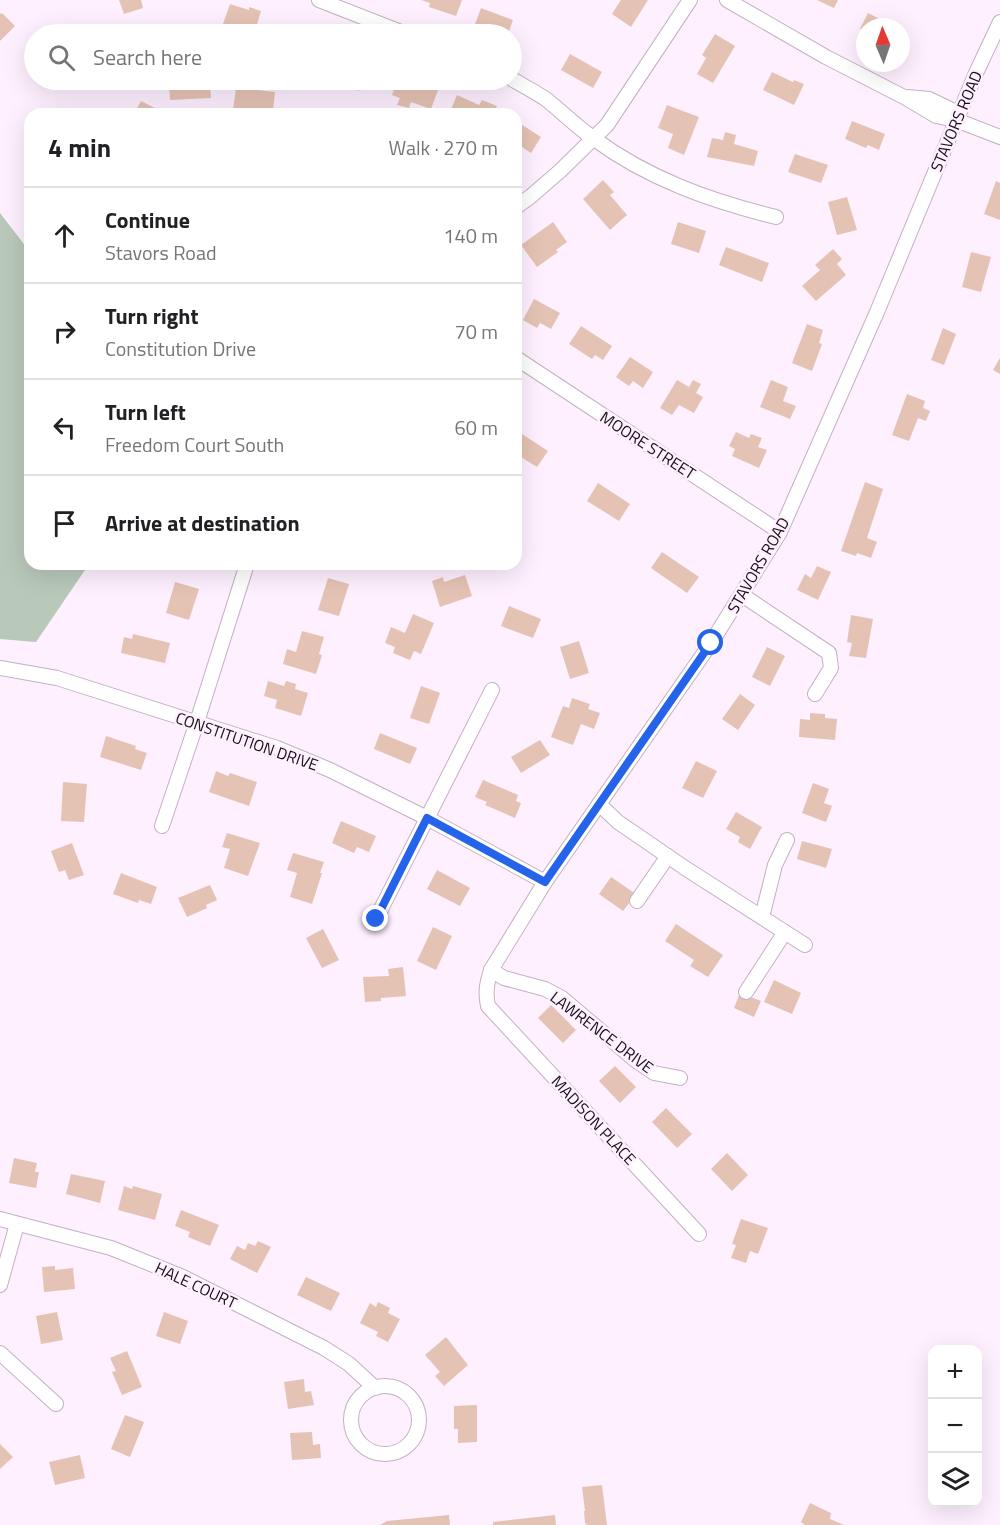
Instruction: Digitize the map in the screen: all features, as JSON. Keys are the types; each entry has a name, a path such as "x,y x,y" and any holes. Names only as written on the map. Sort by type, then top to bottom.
{"street":[{"path":"319,0 380,24"},
{"path":"522,202 553,178 607,125 690,0"},
{"path":"727,0 826,57 906,98 914,96 929,99 952,110 957,120 1000,137"},
{"name":"STAVORS ROAD","path":"488,1006 486,984 492,970 545,882 742,595 780,532 886,291 1000,22"},
{"path":"522,85 544,98 593,138 641,168 687,190 728,205 776,217"},
{"name":"MOORE STREET","path":"522,362 780,532"},
{"path":"162,826 245,570"},
{"path":"742,595 829,653 831,668 815,694"},
{"name":"CONSTITUTION DRIVE","path":"0,668 57,678 277,748 330,770 427,818 545,882"},
{"path":"376,919 492,690"},
{"path":"599,804 618,822 805,945"},
{"path":"762,917 776,865 787,840"},
{"path":"637,901 668,856"},
{"path":"746,992 785,932"},
{"name":"LAWRENCE DRIVE","path":"492,970 504,978 545,989 562,998 635,1060 654,1073 680,1078"},
{"name":"MADISON PLACE","path":"488,1006 699,1234"},
{"name":"HALE COURT","path":"0,1219 111,1248 183,1277 324,1348 349,1364 375,1388"},
{"path":"0,1285 17,1224"},
{"path":"0,1353 56,1404"},
{"path":"375,1388 399,1390 413,1400 419,1416 419,1424 413,1440 400,1451 392,1454 368,1449 356,1437 353,1429 351,1421 356,1404 360,1398 375,1388"}],"green space":[{"path":"0,213 24,244 24,570 85,570 36,642 0,639"}],"building":[{"path":"119,0 141,0 143,8 124,14"},
{"path":"421,0 462,0 456,16 429,7 430,3"},
{"path":"621,0 648,0 631,27 612,14"},
{"path":"817,0 838,0 834,8"},
{"path":"230,4 261,11 257,24 223,24"},
{"path":"481,8 513,20 512,24 475,24"},
{"path":"2,13 15,26 0,41 0,14"},
{"path":"868,13 878,18 866,18"},
{"path":"715,34 735,46 713,83 697,74 706,58 702,55"},
{"path":"570,54 602,72 593,88 561,70"},
{"path":"772,72 793,82 794,80 804,84 794,105 763,90"},
{"path":"169,90 211,90 211,98 170,100"},
{"path":"236,90 275,92 273,108 233,108"},
{"path":"394,90 438,90 431,108 411,102 409,108 397,105 400,98 392,95"},
{"path":"457,95 479,105 482,100 497,106 496,108 452,108"},
{"path":"141,101 155,108 137,108"},
{"path":"667,105 699,117 684,155 668,148 673,134 658,128"},
{"path":"852,121 885,134 879,150 868,145 866,148 845,139"},
{"path":"522,125 541,137 531,153 522,147"},
{"path":"725,132 736,135 734,144 758,151 754,166 707,157 712,138 723,140"},
{"path":"795,154 828,165 821,183 788,172"},
{"path":"603,180 614,192 610,195 627,215 610,230 583,199"},
{"path":"996,181 1000,183 1000,220 984,214"},
{"path":"847,197 857,230 837,235 828,202"},
{"path":"553,222 567,242 556,250 558,252 537,267 522,244"},
{"path":"678,222 706,231 699,253 671,244"},
{"path":"726,247 769,263 762,282 719,265"},
{"path":"833,249 842,259 837,264 846,275 816,301 802,286 820,270 815,265"},
{"path":"971,252 991,257 981,292 962,287"},
{"path":"534,299 560,313 551,329 540,323 537,328 523,320"},
{"path":"807,324 823,330 819,343 822,344 812,371 792,363"},
{"path":"581,326 612,346 603,360 595,355 592,359 569,344"},
{"path":"943,328 956,334 944,365 931,360"},
{"path":"630,357 653,372 643,388 633,381 629,386 616,377"},
{"path":"1000,358 1000,374 993,370"},
{"path":"677,380 689,387 693,380 701,384 696,393 703,397 694,413 679,405 672,415 660,408"},
{"path":"771,380 788,387 783,401 796,406 790,419 760,407"},
{"path":"907,394 925,401 923,408 930,411 926,421 918,418 909,441 892,435"},
{"path":"736,432 749,438 751,434 762,438 758,447 767,450 759,468 732,456 735,449 729,446"},
{"path":"522,434 548,451 537,467 522,458"},
{"path":"865,482 883,489 867,538 877,542 871,558 841,551"},
{"path":"598,483 630,504 619,521 587,501"},
{"path":"662,552 699,577 687,593 651,568"},
{"path":"817,566 831,572 818,600 797,590 805,574 811,578"},
{"path":"465,575 472,596 440,607 432,581 443,577 444,582"},
{"path":"328,578 349,584 339,616 318,610"},
{"path":"175,582 199,589 189,620 166,613"},
{"path":"509,606 541,619 533,638 501,626"},
{"path":"413,614 434,623 421,654 414,651 410,660 393,653 395,647 385,643 391,627 405,633"},
{"path":"851,615 873,619 866,658 849,656 852,643 847,642"},
{"path":"302,631 324,637 319,654 322,655 316,674 283,664 287,649 296,652"},
{"path":"133,634 170,643 165,663 121,653 124,637 132,639"},
{"path":"579,641 589,673 570,679 560,647"},
{"path":"767,647 785,656 770,686 752,677"},
{"path":"268,681 284,686 286,681 296,684 295,689 308,693 301,716 275,708 277,700 264,696"},
{"path":"421,686 440,693 429,724 410,718"},
{"path":"740,694 755,705 738,730 722,719"},
{"path":"572,698 590,704 588,709 600,713 594,729 581,724 573,745 551,737 563,706 569,708"},
{"path":"810,713 825,714 825,718 837,719 835,740 799,737 800,719 810,720"},
{"path":"380,733 417,748 410,764 374,749"},
{"path":"106,736 136,746 135,749 147,753 141,770 100,757"},
{"path":"540,740 550,755 521,773 511,757"},
{"path":"696,761 717,771 703,798 682,788"},
{"path":"216,771 257,782 249,806 209,792"},
{"path":"483,780 518,795 516,801 521,803 515,818 485,805 487,802 475,797"},
{"path":"63,782 87,784 84,822 61,821"},
{"path":"813,783 829,789 824,803 832,806 826,822 802,813"},
{"path":"736,812 762,827 750,849 738,842 740,837 726,829"},
{"path":"341,821 376,836 369,852 357,847 354,853 332,843"},
{"path":"227,833 260,843 248,876 224,868 230,849 222,847"},
{"path":"802,841 832,849 826,868 797,859"},
{"path":"72,843 84,875 69,880 65,870 59,872 51,851"},
{"path":"293,853 324,862 312,904 290,897 297,873 287,870"},
{"path":"437,870 470,888 460,906 427,889"},
{"path":"121,873 157,887 151,904 139,900 138,903 113,894"},
{"path":"611,877 636,894 623,911 599,894"},
{"path":"210,885 217,900 206,905 207,908 187,917 178,898"},
{"path":"676,924 723,955 708,977 690,966 694,960 665,941"},
{"path":"433,927 452,936 436,970 417,961"},
{"path":"323,929 339,960 322,968 306,938"},
{"path":"403,967 406,996 365,1002 363,977 389,976 388,969"},
{"path":"774,980 801,993 792,1014 764,1002"},
{"path":"740,993 761,1001 754,1017 734,1008"},
{"path":"551,1005 576,1030 563,1043 538,1018"},
{"path":"615,1066 636,1087 620,1103 599,1081"},
{"path":"666,1108 692,1134 677,1148 652,1122"},
{"path":"727,1153 748,1175 732,1191 711,1169"},
{"path":"14,1158 37,1163 35,1172 39,1172 36,1188 9,1183"},
{"path":"71,1174 105,1181 100,1203 66,1194"},
{"path":"124,1186 132,1189 133,1186 162,1194 155,1220 118,1210"},
{"path":"181,1210 219,1225 210,1246 188,1237 190,1232 175,1226"},
{"path":"741,1219 768,1228 758,1254 750,1251 746,1263 731,1258 736,1245 732,1244"},
{"path":"258,1241 271,1247 257,1273 230,1259 237,1246 245,1250 248,1243 255,1246"},
{"path":"55,1266 55,1270 73,1268 75,1289 44,1292 42,1267"},
{"path":"306,1277 340,1293 331,1311 297,1295"},
{"path":"378,1302 390,1308 388,1313 400,1319 388,1342 376,1336 378,1332 360,1323 370,1303 376,1307"},
{"path":"57,1312 63,1340 41,1344 36,1316"},
{"path":"164,1312 188,1321 180,1344 156,1336"},
{"path":"446,1337 468,1365 444,1386 435,1376 440,1372 425,1355"},
{"path":"127,1351 142,1387 122,1395 112,1372 116,1371 110,1358"},
{"path":"304,1379 305,1392 311,1391 314,1405 288,1409 284,1382"},
{"path":"477,1405 477,1442 458,1443 458,1429 454,1429 454,1406"},
{"path":"125,1415 144,1422 130,1457 111,1449"},
{"path":"312,1432 313,1445 320,1444 321,1458 292,1460 290,1433"},
{"path":"0,1444 13,1457 0,1469"},
{"path":"80,1455 85,1478 55,1485 49,1462"},
{"path":"602,1485 607,1525 587,1525 582,1487"},
{"path":"810,1503 831,1513 830,1519 844,1525 805,1525 801,1522"},
{"path":"449,1515 450,1525 380,1525 387,1521"},
{"path":"555,1515 556,1525 493,1525 493,1522"}],"route":[{"path":"376,919 427,818 545,882 711,643"}]}
